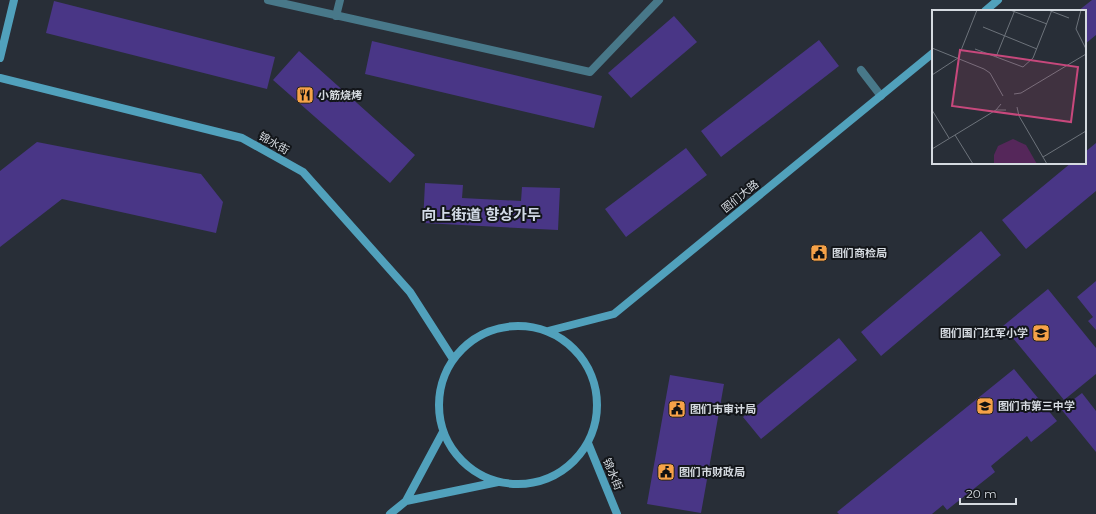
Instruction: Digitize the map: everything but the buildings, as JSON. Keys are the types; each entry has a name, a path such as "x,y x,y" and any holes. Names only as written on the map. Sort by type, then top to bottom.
{"main road":[{"path":"0,58 14,0"},
{"path":"986,10 998,0"},
{"name":"图们大路","path":"548,332 614,314 932,54"},
{"name":"锦水街","path":"0,78 242,138 303,172 410,292 453,359"},
{"path":"406,501 498,482 524,484 550,478 571,464 588,443 596,418 596,392 588,367 571,346 548,332 522,326 496,328 472,340 453,359 442,382 438,407 443,432 455,454 475,472 498,482"},
{"path":"390,514 406,501 443,432"},
{"name":"锦水街","path":"588,443 617,514"}],"street":[{"path":"268,0 590,72 659,0"},
{"path":"336,16 340,0"},
{"path":"861,70 881,96"}],"place":[{"name":"小筋烧烤","path":"305,95"},
{"name":"图们商检局","path":"819,253"},
{"name":"图们国门红军小学","path":"1041,333"},
{"name":"图们市第三中学","path":"985,406"},
{"name":"图们市审计局","path":"677,409"},
{"name":"图们市财政局","path":"666,472"}],"district":[{"name":"向上街道 향상가두","path":"481,214"}]}
